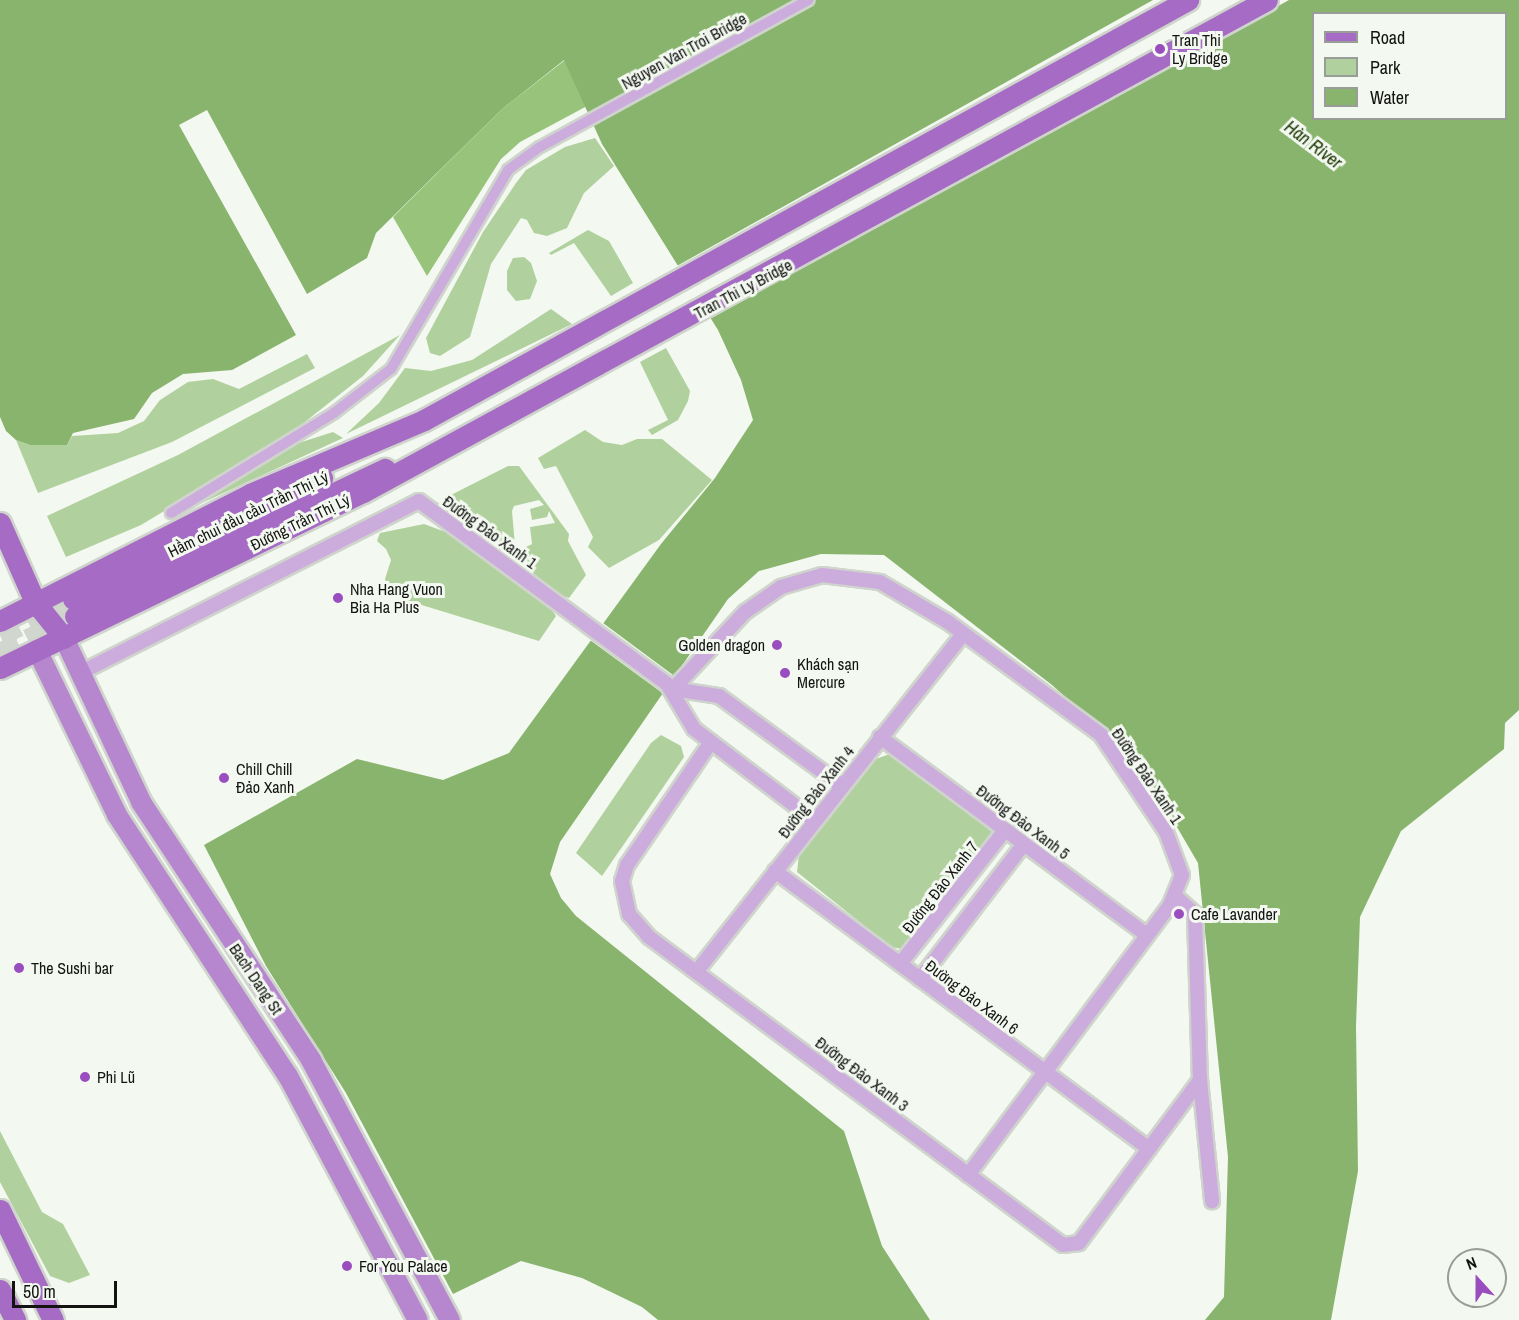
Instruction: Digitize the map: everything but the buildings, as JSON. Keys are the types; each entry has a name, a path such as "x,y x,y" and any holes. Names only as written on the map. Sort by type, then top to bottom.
{"main road":[{"path":"0,621 250,494 424,420 1188,0"},
{"name":"Tran Thi Ly Bridge","path":"596,368 1268,0"},
{"name":"Đường Trần Thị Lý","path":"0,668 363,492 596,368"},
{"name":"Hầm chui đầu cầu Trần Thị Lý","path":"424,420 350,465 71,609 357,479 444,447"},
{"path":"0,523 35,602 64,638"},
{"path":"35,602 38,650"},
{"name":"Bach Dang St","path":"64,638 156,824 311,1060 450,1320"},
{"name":"Bach Dang St","path":"38,650 130,838 288,1076 418,1320"},
{"path":"130,838 156,824"},
{"path":"288,1076 311,1060"},
{"path":"0,1210 53,1320"},
{"path":"0,1228 24,1262"},
{"path":"0,1290 15,1320"}],"street":[{"name":"Nguyen Van Troi Bridge","path":"171,513 334,413 391,369 508,170 574,129 808,0"},
{"name":"Đường Đảo Xanh 1","path":"80,673 419,501 670,687 694,729 814,820"},
{"name":"Đường Đảo Xanh 1","path":"670,687 756,602 781,586 809,578 852,576 894,586 1089,726 1111,747 1178,855 1182,874 1175,896 1043,1070 968,1174"},
{"name":"Đường Đảo Xanh 4","path":"697,971 962,635"},
{"name":"Đường Đảo Xanh 1","path":"670,687 720,696 842,786"},
{"name":"Đường Đảo Xanh 5","path":"880,737 1147,934"},
{"name":"Đường Đảo Xanh 3","path":"711,742 627,865 622,881 629,914 639,927 1063,1245 1072,1247 1088,1233 1200,1080"},
{"name":"Đường Đảo Xanh 7","path":"900,964 1005,830"},
{"path":"920,979 1024,844"},
{"name":"Đường Đảo Xanh 6","path":"775,871 1149,1149"},
{"path":"1175,896 1195,914 1200,1080 1212,1201"}],"green space":[{"path":"595,138 614,166 584,193 567,228 547,236 534,233 527,220 521,218 491,264 470,337 440,356 430,353 426,338 483,232 516,183 526,170 565,147"},
{"path":"588,230 609,241 633,283 611,296 574,243 551,255 549,253"},
{"path":"524,257 531,263 537,281 530,299 516,301 507,290 507,271 513,258"},
{"path":"551,309 572,324 346,434 379,403 405,368 431,371 472,360"},
{"path":"400,335 363,376 282,440 141,525 66,557 47,516 178,455"},
{"path":"666,348 690,391 688,401 678,420 652,435 648,430 668,420 640,362"},
{"path":"307,354 315,368 172,442 38,493 16,440 30,445 67,445 72,436 118,433 144,421 160,400 188,382 213,379 239,389"},
{"path":"585,430 603,442 622,445 637,439 662,439 712,480 659,540 609,568 588,547 593,537 556,466 544,469 538,458"},
{"path":"333,432 343,438 191,508 280,449"},
{"path":"508,466 519,466 569,534 568,541 586,575 569,598 560,595 499,545 449,513 451,495","holes":["539,500 544,505 530,509 532,520 547,517 549,511 555,523 530,527 532,544 520,550 515,546 512,511 514,506"]},
{"path":"424,524 451,534 551,609 556,616 539,641 389,595 385,579 391,560 386,549 377,541 380,533"},
{"path":"661,735 681,746 684,757 602,876 576,853 651,743"},
{"path":"890,754 993,828 993,839 908,950 891,947 797,872 799,855 873,760"},
{"path":"0,1131 42,1212 63,1224 90,1275 69,1283 50,1276 0,1182"}],"shaded area":[{"path":"565,60 587,106 520,142 501,159 427,276 393,217 501,110"}],"water":[{"name":"Hàn River","path":"0,0 1519,0 1519,710 1505,723 1504,749 1401,831 1360,917 1356,1026 1358,1171 1331,1320 1205,1320 1224,1297 1228,1157 1198,863 1139,762 1052,685 884,555 821,554 759,571 728,599 560,842 550,874 561,898 576,916 844,1131 882,1246 930,1320 658,1320 642,1307 582,1278 521,1261 453,1294 346,1093 266,966 204,845 357,759 443,780 509,753 661,544 715,478 753,420 741,380 718,330 602,144 564,60 501,110 376,233 367,258 307,294 207,110 179,125 296,335 232,370 183,374 152,393 134,419 73,433 67,445 30,445 16,440 6,431 0,417"}],"pier":[{"path":"1153,0 1289,0 708,320 675,267"},
{"path":"603,623 673,675 661,692 590,640"}],"tunnel":[{"path":"0,635 67,602"},
{"path":"0,653 75,616"}],"place":[{"name":"Tran Thi Ly Bridge","path":"1160,49"},
{"name":"Nha Hang Vuon Bia Ha Plus","path":"338,598"},
{"name":"Golden dragon","path":"777,645"},
{"name":"Khách sạn Mercure","path":"785,673"},
{"name":"Chill Chill Đảo Xanh","path":"224,778"},
{"name":"Cafe Lavander","path":"1179,914"},
{"name":"The Sushi bar","path":"19,968"},
{"name":"Phi Lũ","path":"85,1077"},
{"name":"For You Palace","path":"347,1266"}]}
